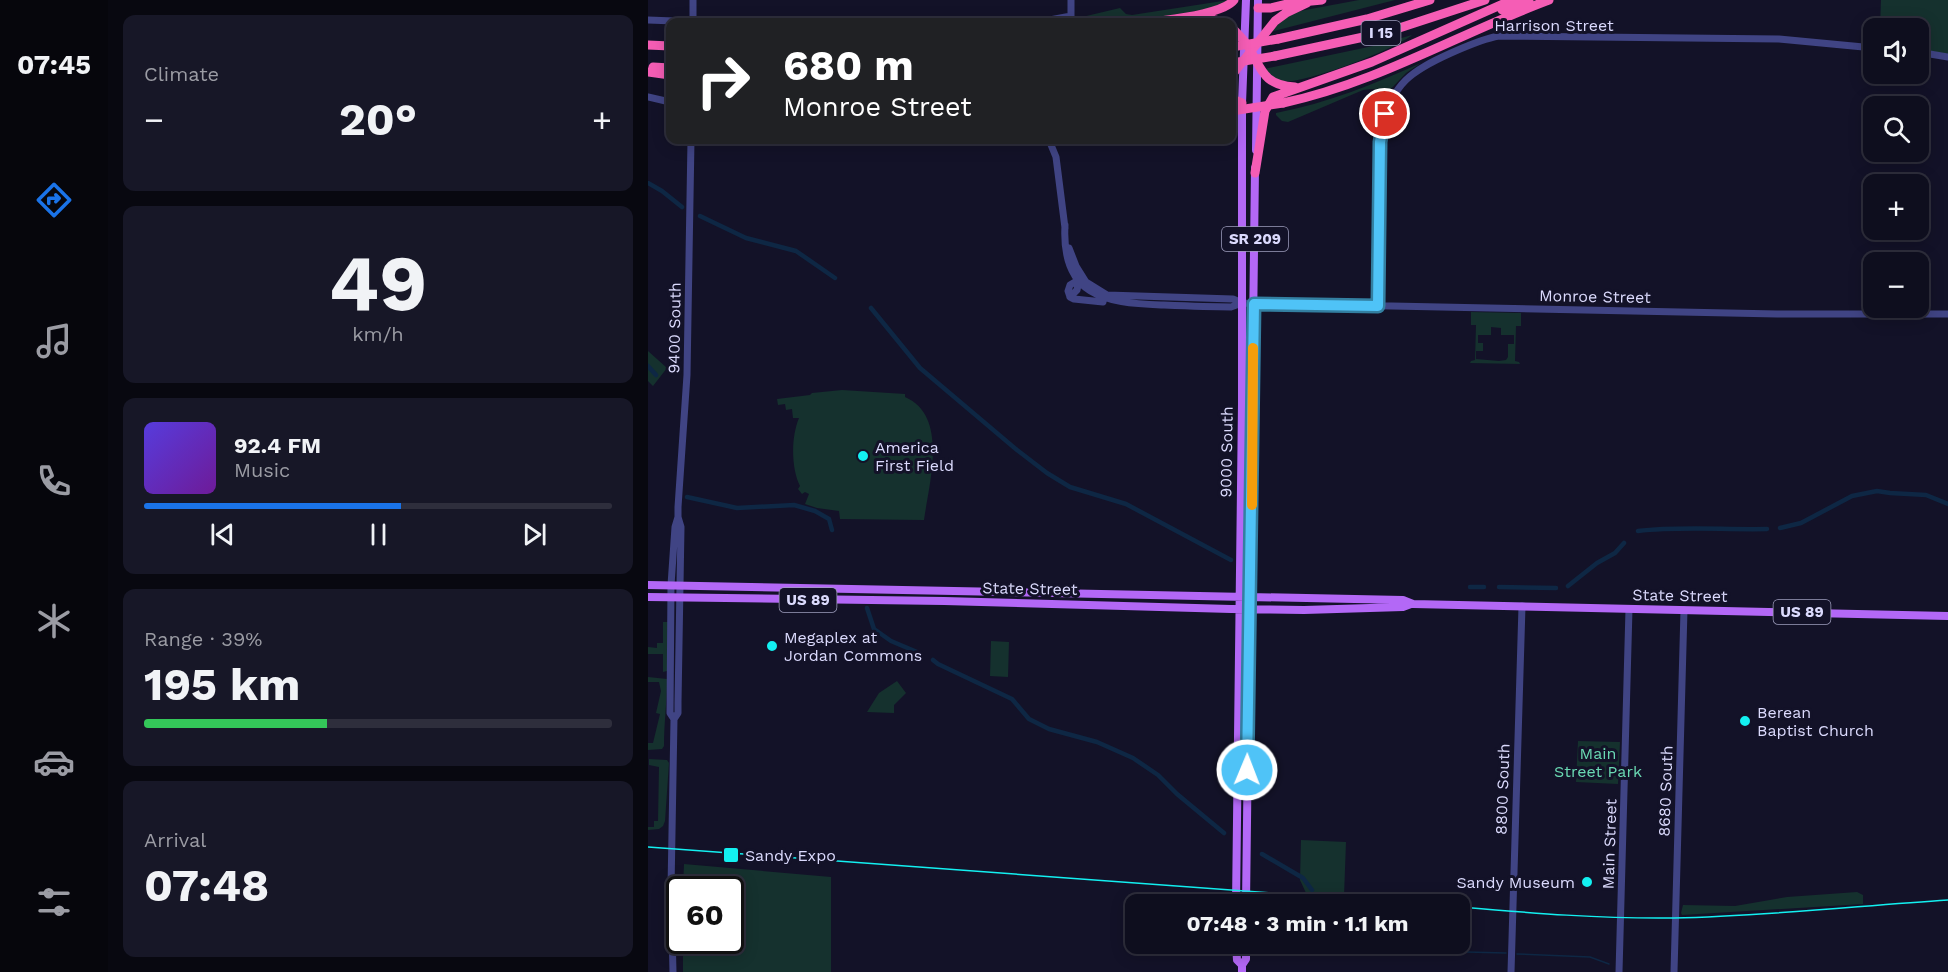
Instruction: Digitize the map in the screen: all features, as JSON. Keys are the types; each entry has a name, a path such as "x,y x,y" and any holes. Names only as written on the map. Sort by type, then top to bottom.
{"highway":[{"path":"1179,18 1220,10 1234,0"},
{"path":"1272,0 1284,4"},
{"path":"1258,4 1271,8 1284,4 1322,0"},
{"name":"I 15","path":"1236,45 1278,39 1367,19 1430,0"},
{"name":"I 15","path":"1236,62 1387,32 1485,0"},
{"path":"1255,173 1268,103 1276,96 1372,62 1512,0"},
{"path":"1476,15 1507,9 1529,0"},
{"path":"1236,110 1283,104 1363,80 1549,0"},
{"path":"1236,70 1257,41 1280,16 1307,3"},
{"path":"1192,18 1208,18"},
{"path":"1236,32 1245,41 1264,75 1276,84 1300,87"},
{"path":"648,45 666,46"},
{"path":"648,70 666,68"},
{"path":"648,70 666,74"},
{"path":"1236,101 1242,103"}],"main road":[{"name":"9000 South","path":"1236,894 1242,103 1246,0"},
{"name":"9000 South","path":"1246,894 1258,4"},
{"name":"State Street","path":"648,585 1403,600 1411,604"},
{"name":"State Street","path":"648,597 944,601 1239,609 1403,607 1411,604 1948,616"},
{"path":"1238,746 1243,750 1243,773 1247,792"},
{"path":"1236,877 1247,853"},
{"path":"1237,954 1237,960 1242,968"}],"street":[{"path":"693,0 693,18"},
{"path":"1060,18 1071,16 1071,0"},
{"path":"648,20 666,21"},
{"name":"Harrison Street","path":"1378,306 1382,127 1385,114 1396,91 1411,74 1420,68 1473,43 1499,36 1782,39 1863,47"},
{"path":"1929,54 1948,57"},
{"path":"648,97 666,101"},
{"name":"9400 South","path":"673,972 671,889 674,719 670,713 681,527 678,517 687,375 691,144"},
{"path":"1051,144 1056,157 1069,247 1079,272 1091,286 1107,296"},
{"path":"1065,225 1067,257 1079,282 1107,296"},
{"path":"1079,282 1077,290 1070,297 1074,299 1126,304"},
{"name":"Monroe Street","path":"1079,282 1096,296 1126,304 1233,307 1242,303"},
{"name":"Monroe Street","path":"1107,296 1233,299 1242,303 1254,304 1778,314 1948,314"},
{"name":"8800 South","path":"1511,972 1522,606"},
{"name":"Main Street","path":"1619,972 1629,609"},
{"name":"8680 South","path":"1674,972 1684,610"}],"green space":[{"path":"1229,0 1208,9 1152,18 1078,18 1120,8 1126,14"},
{"path":"1359,0 1395,0 1270,32 1287,16 1300,11"},
{"path":"1881,0 1948,0 1948,54 1929,51 1929,18 1880,18"},
{"path":"1412,35 1389,48 1329,72 1294,81 1277,79 1264,69 1373,46"},
{"path":"1421,63 1406,73 1389,91 1363,90 1288,122 1282,121 1276,115 1276,113 1350,92"},
{"path":"1471,312 1521,313 1521,326 1516,326 1515,361 1520,364 1470,363 1475,360 1476,325 1471,325","holes":["1491,327 1501,328 1501,335 1514,335 1514,344 1508,344 1506,360 1476,359 1476,351 1483,351 1483,343 1478,343 1478,335 1491,335"]},
{"path":"648,351 667,368 653,386 648,381"},
{"name":"America First Field","path":"842,390 905,394 905,397 919,406 927,419 932,435 933,452 924,520 840,519 839,511 805,504 809,494 805,492 802,494 798,489 800,486 793,452 799,418 793,418 792,409 786,410 785,404 778,405 777,399"},
{"path":"663,622 668,622 667,671 663,672 663,654 648,654 648,647 657,648 657,643 663,643"},
{"path":"991,641 1009,642 1008,677 990,676"},
{"path":"648,677 667,679 662,749 648,750 648,743 653,743 660,714 656,713 661,691 659,682 648,682"},
{"path":"897,681 906,693 894,705 894,713 867,712 879,693"},
{"name":"Main Street Park","path":"1578,741 1620,742 1618,784 1576,782"},
{"path":"649,759 667,760 669,763 665,821 659,829 648,830 648,827 654,827 654,821 658,821 659,767 649,765"},
{"path":"1301,840 1346,842 1344,894 1306,893 1300,880"},
{"path":"684,864 831,877 831,972 683,972 683,954 744,954 744,876 684,876"},
{"path":"1857,892 1863,895 1863,904 1682,915 1681,913 1683,905 1735,906 1787,897"}],"waterway":[{"path":"648,183 682,207"},
{"path":"700,216 746,238 796,251 835,278"},
{"path":"871,308 920,368 1047,473 1070,487 1126,504 1231,560"},
{"path":"648,366 656,375"},
{"path":"1780,528 1801,523 1852,496 1877,491 1926,495 1948,504"},
{"path":"687,497 737,508 794,505 815,511 829,519 832,530"},
{"path":"1638,531 1686,528 1767,529"},
{"path":"1568,586 1597,563 1615,553 1624,543"},
{"path":"1470,587 1484,587"},
{"path":"1499,587 1556,588"},
{"path":"867,608 874,629 891,641 917,652"},
{"path":"933,660 1012,699 1029,719 1049,729 1097,742 1133,758 1158,775 1224,833"},
{"path":"1262,854 1303,878 1312,890"},
{"path":"1470,952 1506,953"},
{"path":"1517,954 1590,957 1609,964"}],"tram line":[{"path":"648,847 1285,894"},
{"path":"1470,908 1593,917 1674,918 1948,900"}],"slow traffic":[{"path":"1252,505 1253,348"}],"place":[{"name":"America First Field","path":"863,456"},
{"name":"Megaplex at Jordan Commons","path":"772,646"},
{"name":"Berean Baptist Church","path":"1745,721"},
{"name":"Sandy Expo","path":"731,855"},
{"name":"Sandy Museum","path":"1587,882"}],"route":[{"path":"1247,770 1254,304 1378,306 1380,142 1385,114"}]}
